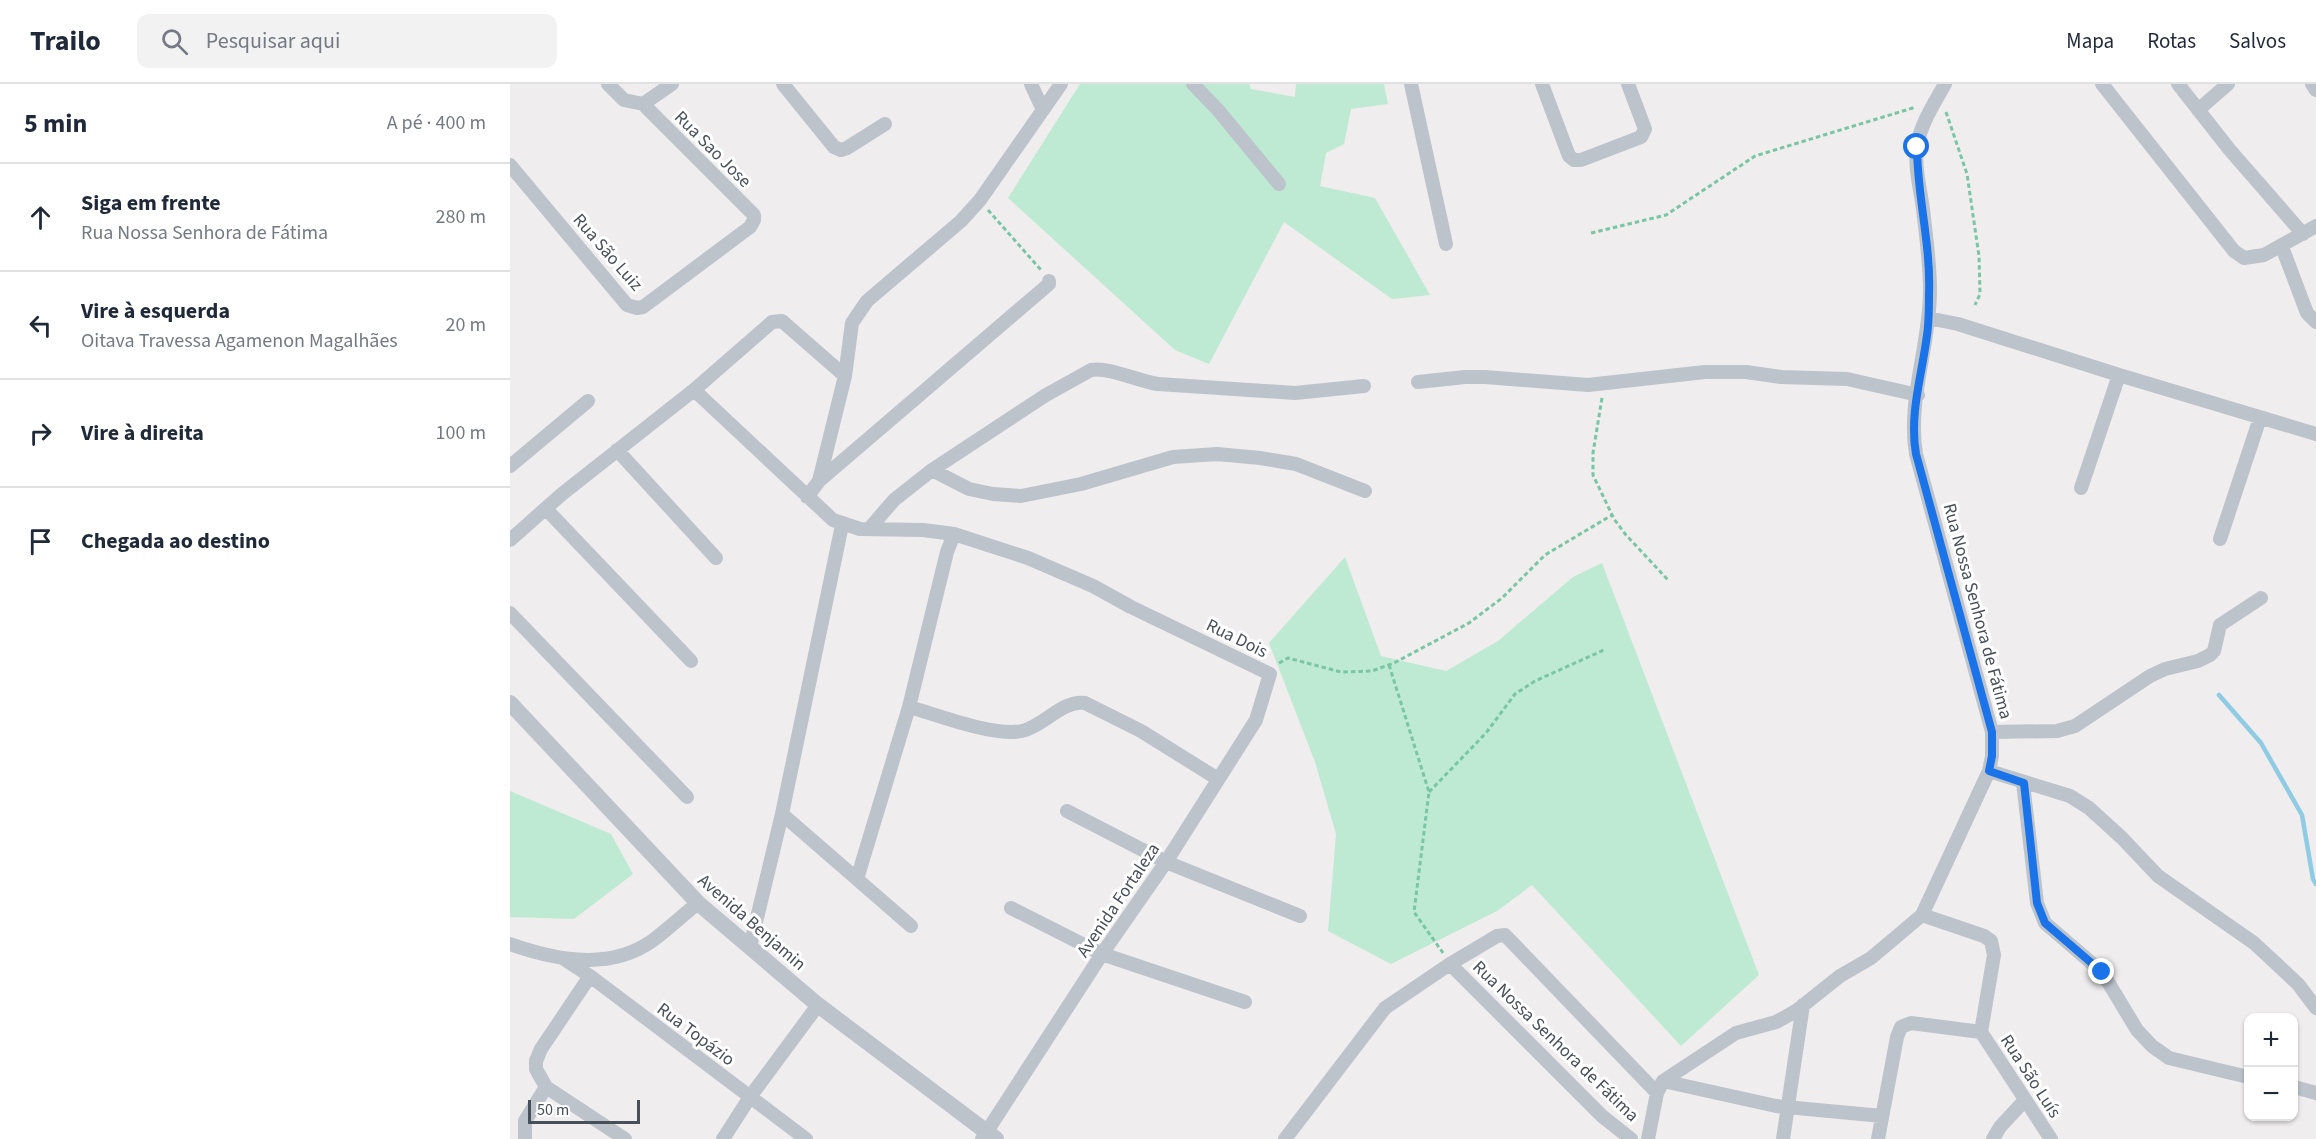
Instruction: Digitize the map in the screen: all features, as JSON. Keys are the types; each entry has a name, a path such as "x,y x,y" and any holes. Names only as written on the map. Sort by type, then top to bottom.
{"street":[{"name":"Rua Sao Jose","path":"608,84 624,100 643,104 754,215 750,227"},
{"path":"643,104 672,84"},
{"path":"783,84 834,147 841,150 885,124"},
{"path":"1031,84 1043,110"},
{"path":"819,481 845,376 852,323 858,311 961,221 980,200 1061,84"},
{"path":"1194,84 1279,184"},
{"path":"1411,84 1446,244"},
{"path":"1542,84 1569,156 1581,160 1641,137 1644,133 1645,129 1628,84"},
{"name":"Rua Nossa Senhora de Fátima","path":"1648,1139 1660,1087 1736,1033 1776,1022 1803,1005 1840,976 1871,958 1922,915 1989,771 1992,756 1992,732 1916,454 1913,433 1930,290 1924,218 1917,173 1917,147 1923,124 1940,105 1945,84"},
{"path":"2102,84 2234,251 2244,258 2265,255 2316,226"},
{"path":"2178,84 2302,234"},
{"path":"2198,110 2228,84"},
{"path":"2312,84 2316,90"},
{"name":"Rua São Luiz","path":"510,165 627,305 637,308 643,307 750,227"},
{"path":"2282,247 2307,313 2316,322"},
{"path":"807,497 819,481 1049,284 1049,281"},
{"path":"1928,318 1958,324 2316,434"},
{"path":"510,540 617,450 694,390 772,322 782,321 845,376"},
{"path":"869,529 894,500 932,470 1046,395 1091,370 1099,369 1158,384 1274,392 1295,393 1364,386"},
{"path":"1418,382 1485,377 1604,384 1705,372 1746,372 1781,377 1847,379 1918,395"},
{"path":"2081,488 2119,375"},
{"path":"694,390 807,497 842,525 782,814 750,947"},
{"path":"510,466 588,401"},
{"path":"2220,539 2260,418"},
{"path":"617,450 716,558"},
{"path":"932,470 969,489 1021,496 1082,484 1173,457 1217,454 1296,464 1365,491"},
{"path":"546,509 690,661"},
{"name":"Rua Dois","path":"842,525 869,529 923,530 954,534 1028,558 1093,586 1131,607 1270,674"},
{"path":"857,879 909,707 947,552 954,534"},
{"path":"1992,732 2057,731 2075,726 2150,676 2164,669 2210,655 2214,651 2220,625 2261,598"},
{"path":"510,613 687,797"},
{"name":"Avenida Fortaleza","path":"988,1137 1102,954 1166,862 1256,720 1270,674"},
{"name":"Avenida Benjamin","path":"510,703 698,903 818,1005 988,1137"},
{"path":"909,707 1002,733 1023,731 1042,723 1071,704 1085,703 1141,731 1218,779"},
{"path":"1989,771 2070,796 2089,808 2158,876 2254,943 2298,984 2316,1008"},
{"path":"2024,783 2037,903 2045,923 2102,972 2137,1030 2152,1046 2169,1058 2244,1076"},
{"path":"1067,811 1166,862 1300,916"},
{"path":"782,814 911,926"},
{"path":"510,944 564,959 606,959 629,953 651,941 698,903"},
{"path":"1011,908 1102,954 1245,1002"},
{"path":"1878,1139 1897,1037 1901,1027 1911,1023 1980,1032 1994,955 1991,941 1984,936 1922,915"},
{"path":"1450,964 1497,936 1505,935 1660,1087 1788,1107 1882,1116"},
{"name":"Rua Topázio","path":"564,959 590,976 806,1139"},
{"name":"Rua Nossa Senhora de Fátima","path":"1285,1139 1385,1008 1450,964 1555,1066 1602,1116 1631,1139"},
{"path":"590,976 541,1049 536,1061 536,1069 546,1087 625,1139"},
{"path":"723,1139 818,1005"},
{"path":"1783,1139 1803,1005"},
{"name":"Rua São Luís","path":"1980,1032 2051,1139"},
{"path":"525,1139 525,1121 546,1087"},
{"path":"2298,1088 2316,1093"},
{"path":"1993,1139 2000,1126 2025,1100"}],"path":[{"path":"1591,233 1666,214 1755,156 1940,105 1967,174 1978,256 1980,294 1975,305"},
{"path":"980,200 1049,281"},
{"path":"1604,384 1593,453 1593,475 1612,515 1626,535 1669,581"},
{"name":"Rua Dois","path":"1270,674 1275,666 1288,658 1341,672 1372,671 1389,665 1469,623 1502,598 1545,555 1612,515"},
{"path":"1429,792 1486,733 1515,694 1535,681 1606,649"},
{"path":"1389,665 1429,792 1414,912 1450,964"}],"green space":[{"path":"1080,84 1249,84 1251,89 1295,97 1296,84 1384,84 1388,104 1351,109 1344,144 1326,153 1320,186 1375,198 1430,295 1392,299 1284,222 1209,364 1175,350 1008,198"},
{"path":"1345,557 1381,656 1446,671 1498,641 1573,577 1602,563 1759,975 1681,1046 1532,885 1497,911 1391,964 1328,931 1336,834 1315,762 1269,643"},
{"path":"510,791 611,834 633,874 574,919 510,917"}],"waterway":[{"path":"2219,695 2261,743 2302,815 2313,879 2316,884"}],"route":[{"path":"1917,147 1917,173 1924,218 1930,290 1928,333 1914,413 1913,433 1916,454 1992,732 1992,756 1989,771 2024,783 2037,903 2045,923 2102,972"}]}
